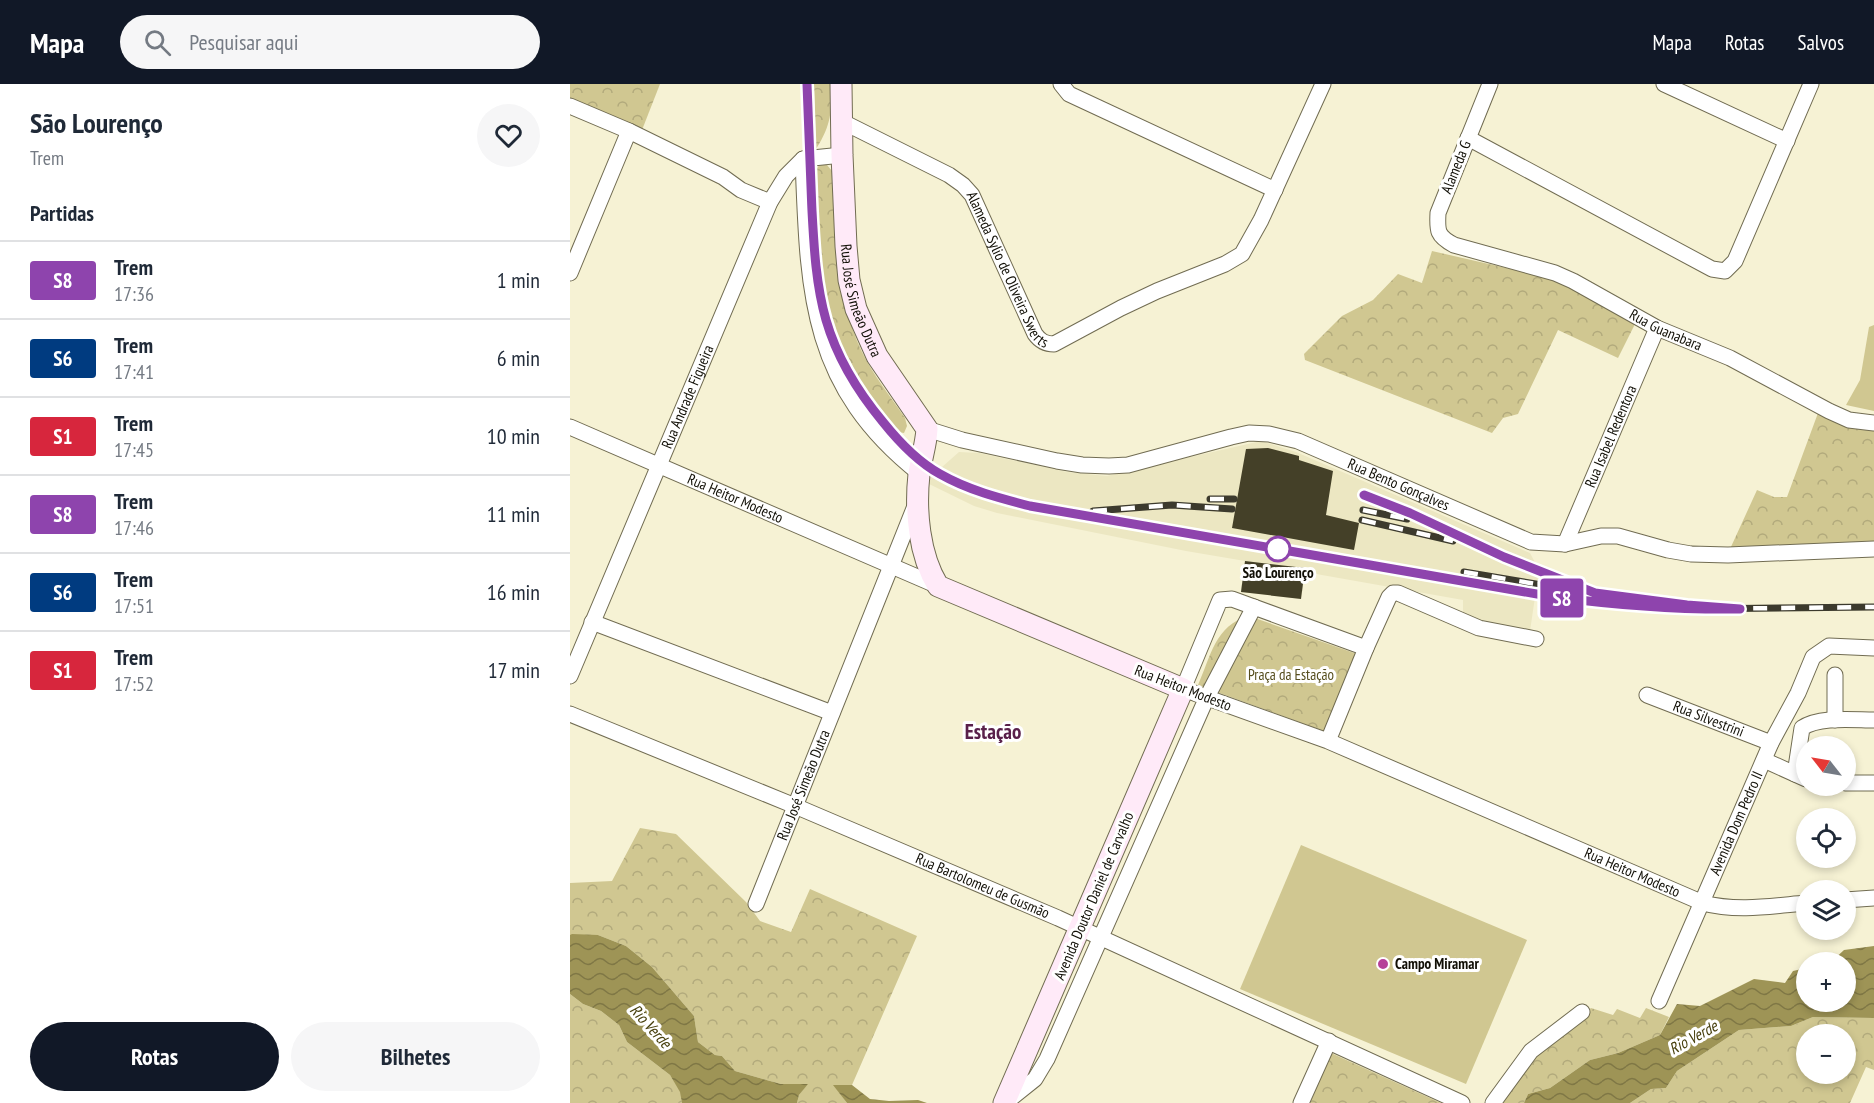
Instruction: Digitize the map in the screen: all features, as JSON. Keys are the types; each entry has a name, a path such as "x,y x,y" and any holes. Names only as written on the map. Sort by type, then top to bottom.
{"main road":[{"name":"Rua José Simeão Dutra","path":"841,84 842,155 849,280 856,309 877,356 927,429 917,500 921,539 930,573 938,586"},
{"name":"Rua Heitor Modesto","path":"938,586 1183,689"},
{"name":"Avenida Doutor Daniel de Carvalho","path":"1004,1103 1183,689"}],"street":[{"path":"1061,84 1069,94 1275,190 1323,84"},
{"name":"Alameda G","path":"1454,245 1444,240 1437,230 1438,213 1490,84"},
{"path":"1664,84 1787,141"},
{"path":"1468,138 1719,271 1730,268 1735,261 1810,84"},
{"path":"570,106 629,131 723,177 741,190 770,202"},
{"name":"Alameda Sylio de Oliveira Swerts","path":"843,122 936,168 963,184 972,195 1035,334 1039,340 1047,344 1054,344 1157,291 1225,264 1242,254 1275,190"},
{"path":"570,273 629,131"},
{"path":"842,155 803,159 806,252 811,296 817,321 831,363 845,391 895,455 919,473"},
{"name":"Rua Andrade Figueira","path":"570,676 770,202 786,176 803,159"},
{"name":"Rua Guanabara","path":"1454,245 1573,280 1657,328 1730,358 1829,411 1849,420 1874,423"},
{"name":"Rua Isabel Redentora","path":"1565,544 1657,328"},
{"name":"Rua Heitor Modesto","path":"570,427 938,586"},
{"name":"Rua Bento Gonçalves","path":"927,429 962,440 1057,461 1109,466 1128,465 1231,436 1269,434 1298,441 1531,542 1565,544 1600,536 1618,536 1691,554 1728,555 1874,549"},
{"name":"Rua José Simeão Dutra","path":"756,904 917,500"},
{"path":"1328,741 1366,648 1389,597 1393,593 1398,593 1479,628 1536,639"},
{"path":"1183,689 1220,600 1232,599 1366,648"},
{"path":"1004,1103 1035,1079 1047,1059 1207,698 1254,607"},
{"path":"592,622 832,713"},
{"name":"Avenida Dom Pedro II","path":"1659,1001 1771,743 1798,693 1813,657 1828,646 1874,648"},
{"path":"1835,675 1835,720"},
{"name":"Rua Heitor Modesto","path":"1183,689 1328,741 1703,903 1720,908 1796,904"},
{"name":"Rua Silvestrini","path":"1647,695 1771,743"},
{"name":"Rua Bartolomeu de Gusmão","path":"570,714 795,806 1081,928 1462,1103"},
{"path":"1802,736 1802,728 1808,724 1835,720 1874,720"},
{"path":"1764,760 1796,775"},
{"path":"1856,783 1874,783"},
{"path":"1856,899 1874,898"},
{"path":"1493,1103 1531,1051 1582,1012"},
{"path":"1301,1103 1329,1041"}],"shaded area":[{"path":"1261,441 1296,452 1530,553 1539,570 1530,631 1463,617 1463,600 1305,572 1301,599 1241,592 1245,561 997,513 974,506 925,482 959,452 979,453 1067,472 1107,476"}],"green space":[{"path":"570,84 660,84 642,130 570,99"},
{"path":"814,84 832,84 830,118 816,149"},
{"path":"821,163 827,165 832,171 838,263 846,308 862,352 871,369 905,418 907,426 904,433 898,432 889,425 861,383 838,337 827,297 821,256 814,172"},
{"path":"1432,251 1541,276 1566,286 1635,324 1618,358 1558,330 1518,414 1503,418 1492,433 1305,360 1304,354 1342,316 1373,300 1398,274 1422,283"},
{"path":"1874,325 1874,411 1846,405 1860,380 1869,327"},
{"path":"1818,413 1874,428 1874,542 1730,549 1757,490 1774,497 1787,497"},
{"name":"Praça da Estação","path":"1249,616 1357,654 1326,732 1198,685 1221,634 1238,620"},
{"path":"640,828 676,834 746,902 760,921 791,932 810,889 917,936 852,1085 834,1085 847,1103 797,1103 799,1095 807,1084 781,1084 735,1071 722,1056 715,1055 698,1042 694,1016 652,967 626,946 598,935 570,935 570,883 612,881"},
{"name":"Campo Miramar","path":"1301,845 1527,940 1466,1084 1240,989"},
{"path":"570,994 583,1004 601,1011 619,1025 627,1042 670,1075 681,1092 682,1103 570,1103"},
{"path":"1591,1008 1613,1015 1617,1009 1640,1018 1646,1008 1669,1017 1660,1035 1618,1053 1590,1060 1550,1088 1528,1094 1524,1103 1500,1103 1535,1054"},
{"path":"1813,1017 1874,1018 1874,1070 1866,1067 1850,1103 1630,1103 1651,1089 1666,1088 1677,1071 1739,1030 1791,1026"},
{"path":"1331,1053 1441,1103 1310,1103"}],"water":[{"name":"Rio Verde","path":"570,935 598,935 626,946 652,967 694,1016 698,1042 715,1055 722,1056 735,1071 781,1084 808,1084 799,1095 797,1103 682,1103 680,1092 670,1075 627,1042 619,1025 601,1011 583,1004 570,994"},
{"name":"Rio Verde","path":"1874,946 1874,1018 1813,1017 1791,1026 1739,1030 1677,1071 1666,1088 1651,1089 1630,1103 1524,1103 1528,1094 1550,1088 1590,1060 1618,1053 1660,1035 1677,1004 1700,1006 1754,979 1785,983 1793,971 1796,970 1796,1012 1856,1012 1856,952 1842,952"},
{"path":"833,1085 852,1085 870,1099 918,1100 927,1103 847,1103"}],"building":[{"path":"1268,448 1299,456 1299,460 1333,471 1326,515 1359,523 1354,550 1232,528 1246,449"},
{"name":"São Lourenço","path":"1245,561 1305,568 1301,599 1241,592"}],"railway":[{"path":"807,84 814,252 825,315 847,368 861,394 878,418 918,459 951,480 984,493 1030,506 1554,597 1691,609 1874,607"},
{"path":"1364,495 1410,513 1504,557 1574,585"},
{"path":"1210,499 1234,499"},
{"path":"1093,511 1172,505 1232,509"},
{"path":"1363,510 1407,519"},
{"path":"1362,520 1453,541"},
{"path":"1464,572 1603,595"}],"train":[{"name":"S8","path":"807,84 814,245 818,287 826,320 849,374 865,400 898,441 939,473 996,498 1030,506 1554,597 1691,609 1740,609 1687,605 1595,593 1504,557 1410,513 1364,495"}],"place":[{"name":"São Lourenço","path":"1278,549"},
{"name":"Campo Miramar","path":"1383,964"}],"district":[{"name":"Estação","path":"993,732"}]}
